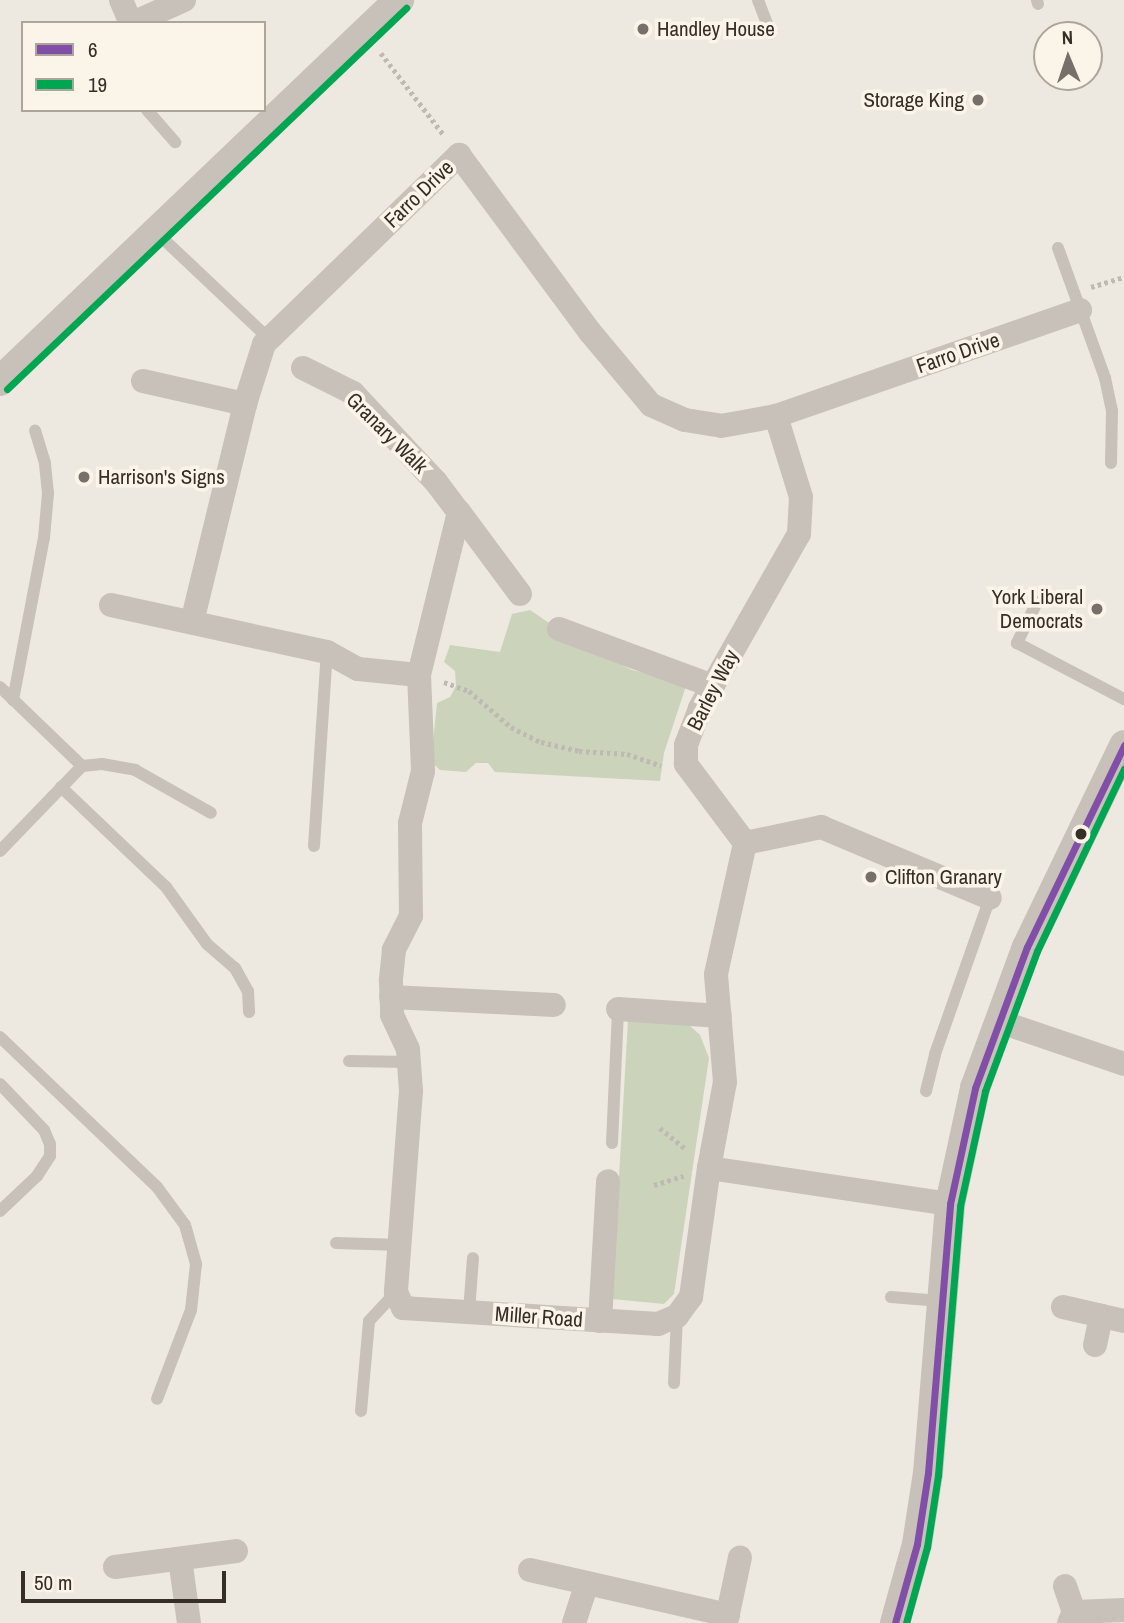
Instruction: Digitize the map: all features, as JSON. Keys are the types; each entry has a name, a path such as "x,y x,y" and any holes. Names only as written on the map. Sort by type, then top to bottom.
{"street":[{"path":"121,0 131,21"},
{"path":"137,21 184,0"},
{"path":"0,381 399,0"},
{"name":"Farro Drive","path":"192,622 245,404 264,344 459,155 590,332 651,405 685,420 721,426 776,416 1080,310"},
{"name":"Granary Walk","path":"303,368 353,393 436,482 520,594"},
{"path":"143,381 245,404"},
{"name":"Barley Way","path":"686,764 686,744 713,685 799,534 801,497 776,416"},
{"path":"396,1292 411,1091 408,1050 392,1015 394,950 411,916 410,823 423,771 419,675 459,512"},
{"path":"111,605 327,652 358,669 419,675"},
{"path":"559,629 713,685"},
{"path":"895,1623 917,1544 928,1473 950,1204 975,1088 998,1021 1042,914 1124,745"},
{"path":"677,1316 691,1297 709,1168 725,1082 716,974 745,842 686,764"},
{"path":"745,842 821,827 990,898"},
{"path":"391,997 554,1005"},
{"path":"618,1009 720,1016"},
{"path":"998,1021 1124,1064"},
{"path":"709,1168 950,1204"},
{"path":"600,1321 608,1181"},
{"name":"Miller Road","path":"396,1292 402,1308 659,1324 677,1316"},
{"path":"1063,1307 1112,1319 1096,1345"},
{"path":"116,1567 236,1551"},
{"path":"530,1570 727,1619 740,1557"},
{"path":"180,1559 189,1623"},
{"path":"574,1623 587,1583"},
{"path":"1065,1586 1071,1618 1124,1610"}],"lane":[{"path":"758,0 771,34"},
{"path":"149,112 175,142"},
{"path":"156,232 269,339"},
{"path":"1058,248 1104,378 1112,411 1111,463"},
{"path":"13,700 44,538 48,494 45,463 35,430"},
{"path":"1037,602 1017,643 1124,699"},
{"path":"314,846 327,652"},
{"path":"0,687 82,766"},
{"path":"0,851 82,766 103,764 135,770 211,813"},
{"path":"61,787 166,887 207,944 235,968 248,991 248,1012"},
{"path":"926,1091 935,1054 990,898"},
{"path":"612,1143 618,1009"},
{"path":"0,1037 157,1187 185,1225 197,1264 191,1310 157,1399"},
{"path":"349,1061 409,1062"},
{"path":"0,1084 44,1130 50,1144 50,1156 37,1176 0,1211"},
{"path":"336,1243 400,1245"},
{"path":"470,1312 473,1258"},
{"path":"361,1411 369,1321 396,1292"},
{"path":"891,1297 941,1301"},
{"path":"674,1383 677,1316"}],"path":[{"path":"376,47 459,155"},
{"path":"419,675 469,691 511,727 541,742 579,751 627,754 677,769 686,764"}],"green space":[{"path":"530,610 580,644 632,670 687,683 664,753 660,781 495,772 488,763 476,763 466,772 440,770 431,762 437,703 450,697 456,686 455,671 444,662 450,645 500,652 512,614"},
{"path":"628,1020 688,1024 700,1035 709,1058 674,1294 664,1304 612,1299"}],"transit line":[{"name":"19","path":"7,389 406,8"},
{"name":"6","path":"895,1623 917,1544 928,1473 950,1204 975,1088 1027,947 1124,745"},
{"name":"19","path":"906,1623 927,1547 938,1475 960,1206 985,1091 1037,951 1124,769"}],"place":[{"name":"Handley House","path":"643,29"},
{"name":"Storage King","path":"978,100"},
{"name":"Harrison's Signs","path":"84,477"},
{"name":"York Liberal Democrats","path":"1097,609"},
{"name":"Clifton Granary","path":"871,877"}]}
